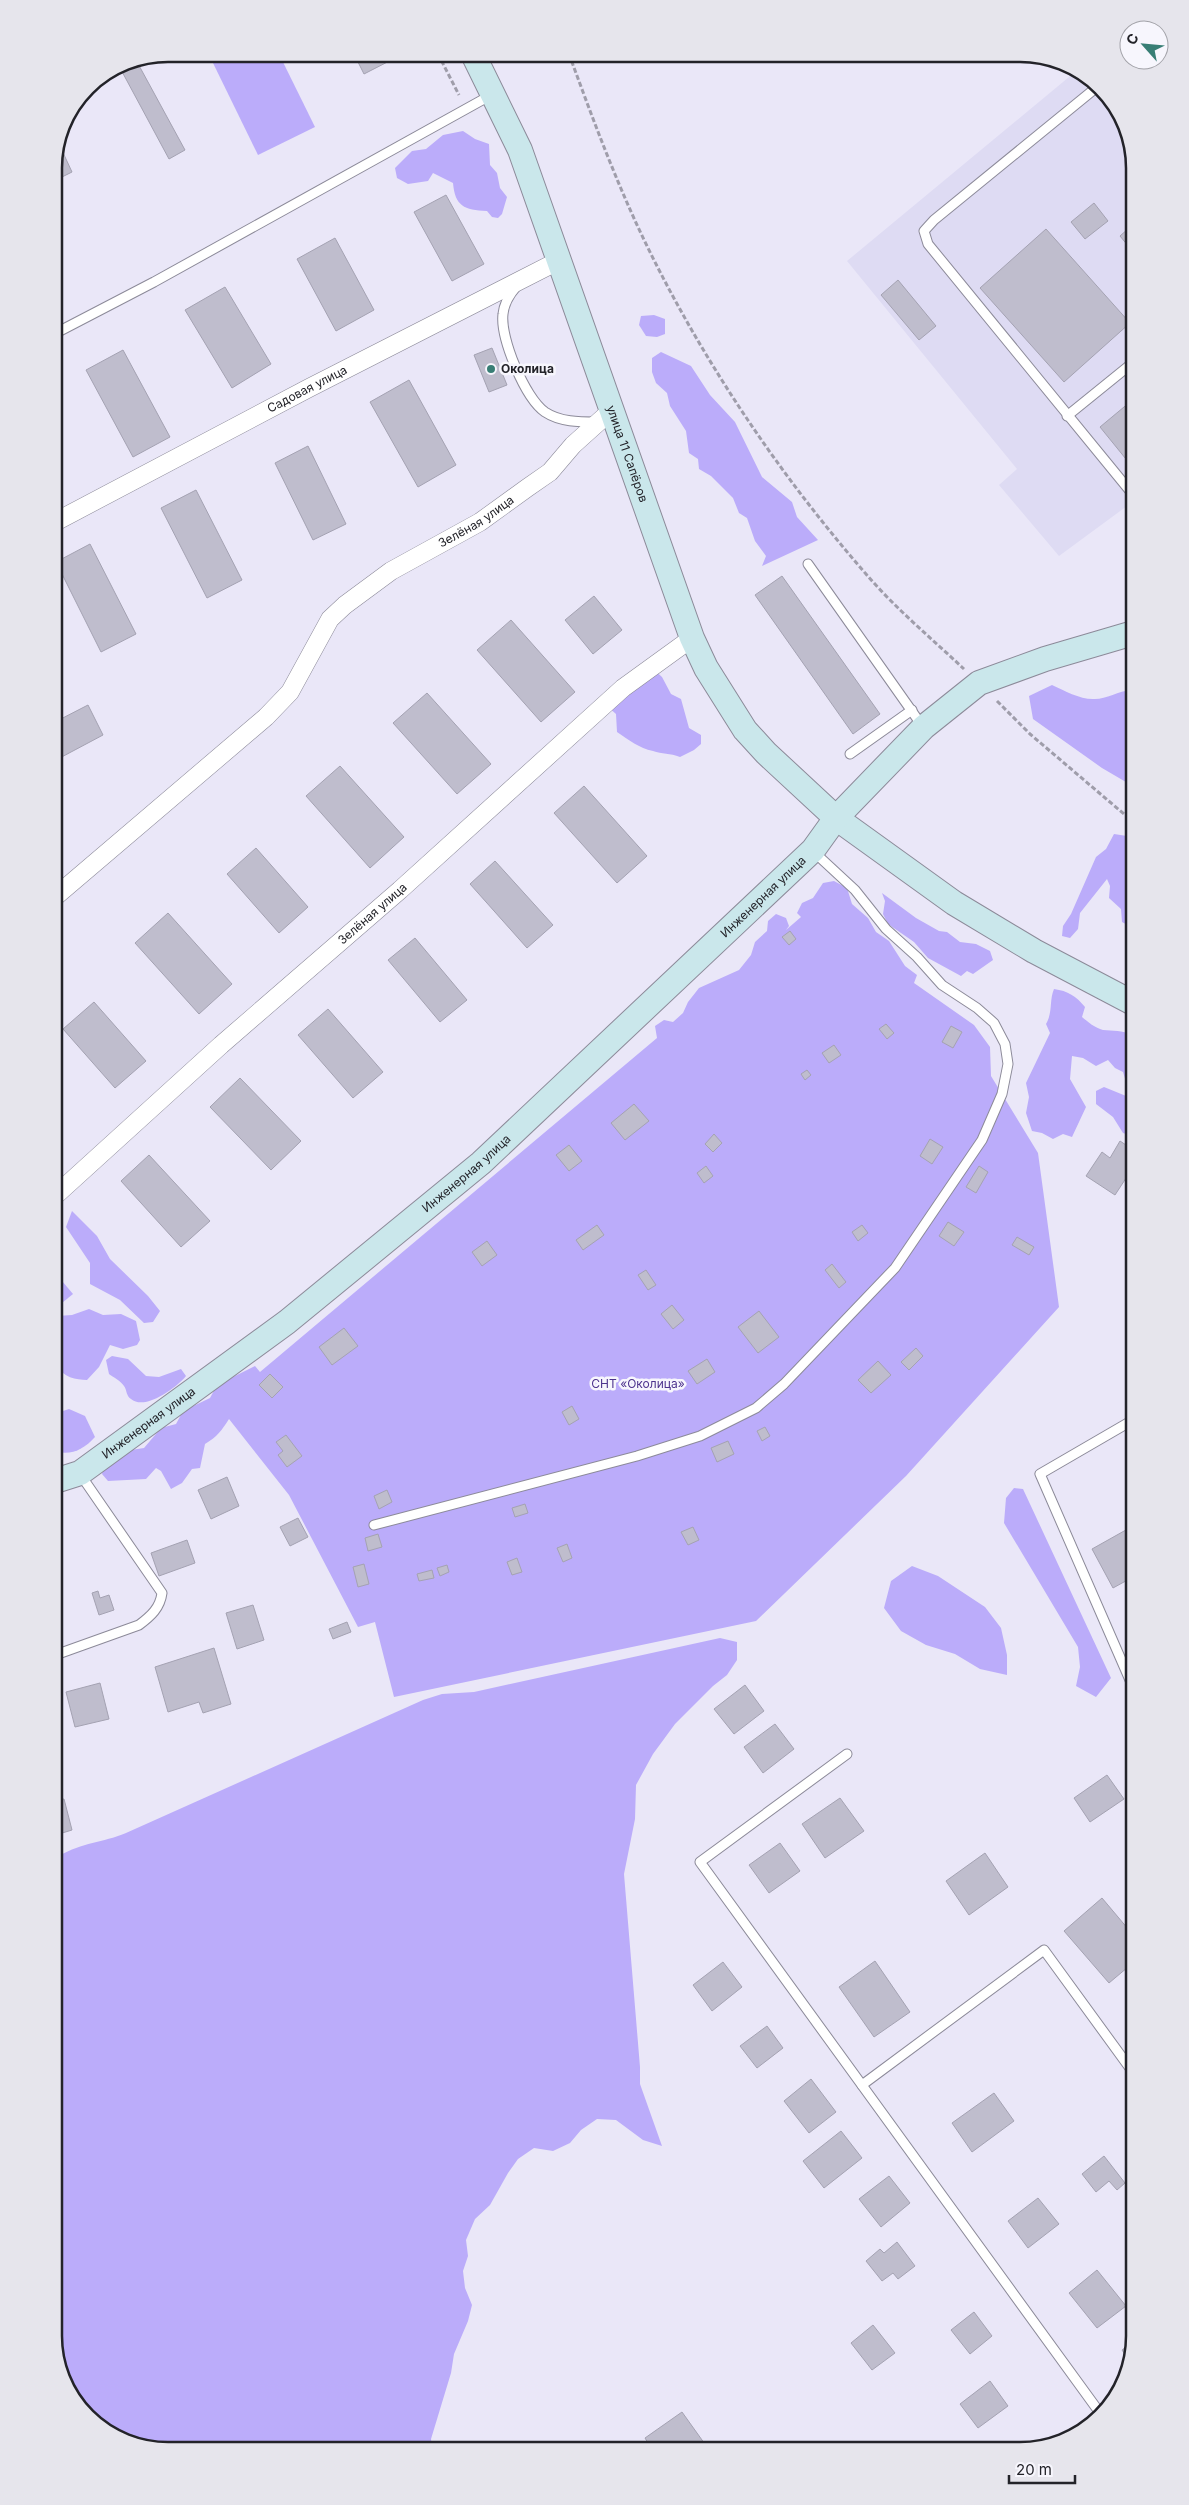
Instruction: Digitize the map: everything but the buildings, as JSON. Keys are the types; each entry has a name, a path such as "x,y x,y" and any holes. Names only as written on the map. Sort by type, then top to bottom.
{"street":[{"name":"улица 11 Сапёров","path":"477,62 520,150 560,260 605,416 692,638 706,668 745,730 766,754 836,818 954,903 1034,952 1126,999"},
{"path":"494,62 520,150"},
{"name":"Садовая улица","path":"63,518 560,260"},
{"name":"Зелёная улица","path":"63,890 272,711 290,692 330,619 345,605 391,571 480,522 550,472 605,416"},
{"name":"Инженерная улица","path":"62,1479 80,1473 287,1322 481,1163 813,850 836,818 918,719 979,683 1045,659 1126,635"},
{"name":"Зелёная улица","path":"63,1189 221,1045 400,890 623,688 692,638"}],"lane":[{"path":"1092,91 934,220 924,231 928,244 1126,486"},
{"path":"63,329 154,282 493,94"},
{"path":"528,276 515,288 507,300 503,315 505,333 523,387 544,412 557,418 605,416"},
{"path":"1067,416 1126,369"},
{"path":"808,564 918,719 850,754"},
{"path":"374,1525 637,1456 700,1436 756,1408 784,1384 895,1268 982,1140 1002,1094 1008,1064 1005,1044 994,1022 977,1008 942,985 917,957 886,929 855,890 813,850"},
{"path":"1126,1424 1040,1474 1126,1671"},
{"path":"62,1652 139,1625 150,1617 161,1600 162,1593 80,1473"},
{"path":"847,1754 700,1862 1097,2409"},
{"path":"862,2085 1044,1950 1126,2064"}],"path":[{"path":"442,62 466,109"},
{"path":"572,62 629,205 657,266 709,359 793,484 867,575 1030,734 1126,816"}],"shaded area":[{"path":"1070,76 1085,84 1105,104 1116,122 1126,155 1126,507 1059,556 999,485 1017,469 847,261"}],"green space":[{"path":"283,62 315,127 258,155 213,63"},
{"path":"463,131 475,139 489,144 490,165 497,173 500,188 507,197 502,214 498,218 492,217 487,211 467,208 462,205 456,197 453,183 433,173 428,181 408,184 397,178 395,168 412,151 426,149 443,135"},
{"path":"654,315 665,319 665,334 657,337 646,336 639,325 641,316"},
{"path":"661,352 691,366 710,395 735,422 762,477 792,502 797,517 818,540 762,566 766,556 755,541 747,518 739,513 733,498 711,476 699,469 698,459 689,453 686,431 670,406 667,393 656,383 652,372 652,358"},
{"path":"651,667 662,677 671,694 681,699 689,728 701,735 701,744 680,757 643,748 617,732 616,714 607,706"},
{"path":"1052,685 1073,695 1090,699 1104,698 1126,691 1126,782 1102,768 1033,719 1029,696"},
{"path":"1114,834 1126,836 1126,924 1122,922 1121,909 1109,898 1110,886 1107,879 1080,913 1078,929 1070,938 1062,936 1063,926 1071,914 1096,857 1106,849"},
{"name":"СНТ «Околица»","path":"834,881 847,888 852,904 868,918 876,932 889,941 905,966 917,975 914,983 974,1025 990,1047 991,1076 1038,1153 1059,1307 906,1476 756,1621 394,1697 375,1622 358,1627 289,1495 229,1419 219,1433 205,1444 200,1468 192,1469 182,1483 171,1489 161,1471 156,1468 146,1479 108,1481 102,1474 105,1463 131,1450 144,1448 161,1428 176,1424 183,1411 210,1398 217,1385 255,1366 260,1372 657,1038 655,1026 664,1020 673,1022 683,1013 688,1002 699,988 739,970 751,955 755,942 767,931 768,921 776,914 786,918 789,926 786,930 801,917 797,913 802,903 813,898 823,883"},
{"path":"882,893 916,918 939,931 947,932 960,942 976,944 990,951 993,960 973,974 967,971 961,976 928,958 914,942 888,924 883,914 885,901"},
{"path":"1054,989 1068,993 1085,1007 1082,1017 1094,1026 1103,1030 1126,1032 1126,1082 1123,1072 1115,1068 1108,1060 1096,1066 1083,1058 1072,1056 1070,1079 1086,1107 1072,1137 1063,1134 1053,1139 1042,1133 1032,1131 1026,1113 1029,1097 1026,1083 1050,1033 1046,1024 1050,1015"},
{"path":"1104,1087 1126,1096 1126,1134 1123,1133 1113,1117 1096,1104 1096,1091"},
{"path":"72,1211 97,1236 110,1259 148,1296 160,1311 153,1322 144,1323 120,1300 90,1284 90,1263 66,1227"},
{"path":"62,1282 73,1294 62,1303"},
{"path":"89,1309 103,1315 121,1314 136,1321 140,1340 137,1345 123,1349 110,1345 99,1367 87,1380 70,1377 62,1372 62,1316 72,1315"},
{"path":"112,1356 128,1359 146,1376 159,1377 181,1369 186,1376 168,1392 152,1400 137,1402 129,1398 121,1382 109,1374 106,1360"},
{"path":"69,1409 85,1416 95,1437 87,1445 68,1453 62,1453 62,1411"},
{"path":"1014,1488 1023,1489 1111,1678 1096,1697 1076,1686 1080,1667 1078,1647 1004,1523 1006,1498"},
{"path":"912,1566 938,1576 985,1607 1001,1628 1007,1655 1007,1675 980,1669 955,1654 926,1645 901,1631 884,1608 891,1581"},
{"path":"720,1638 737,1642 737,1660 727,1675 713,1686 675,1724 653,1754 636,1785 635,1819 624,1874 640,2084 662,2146 643,2140 616,2120 597,2119 581,2130 570,2143 553,2151 534,2148 518,2159 490,2205 475,2219 466,2240 468,2256 463,2271 465,2288 472,2305 468,2321 454,2354 451,2373 431,2442 162,2442 128,2434 104,2421 80,2395 68,2370 63,2350 62,1854 84,1845 126,1833 423,1700 442,1694 474,1692"}],"place":[{"name":"Околица","path":"491,369"}]}
